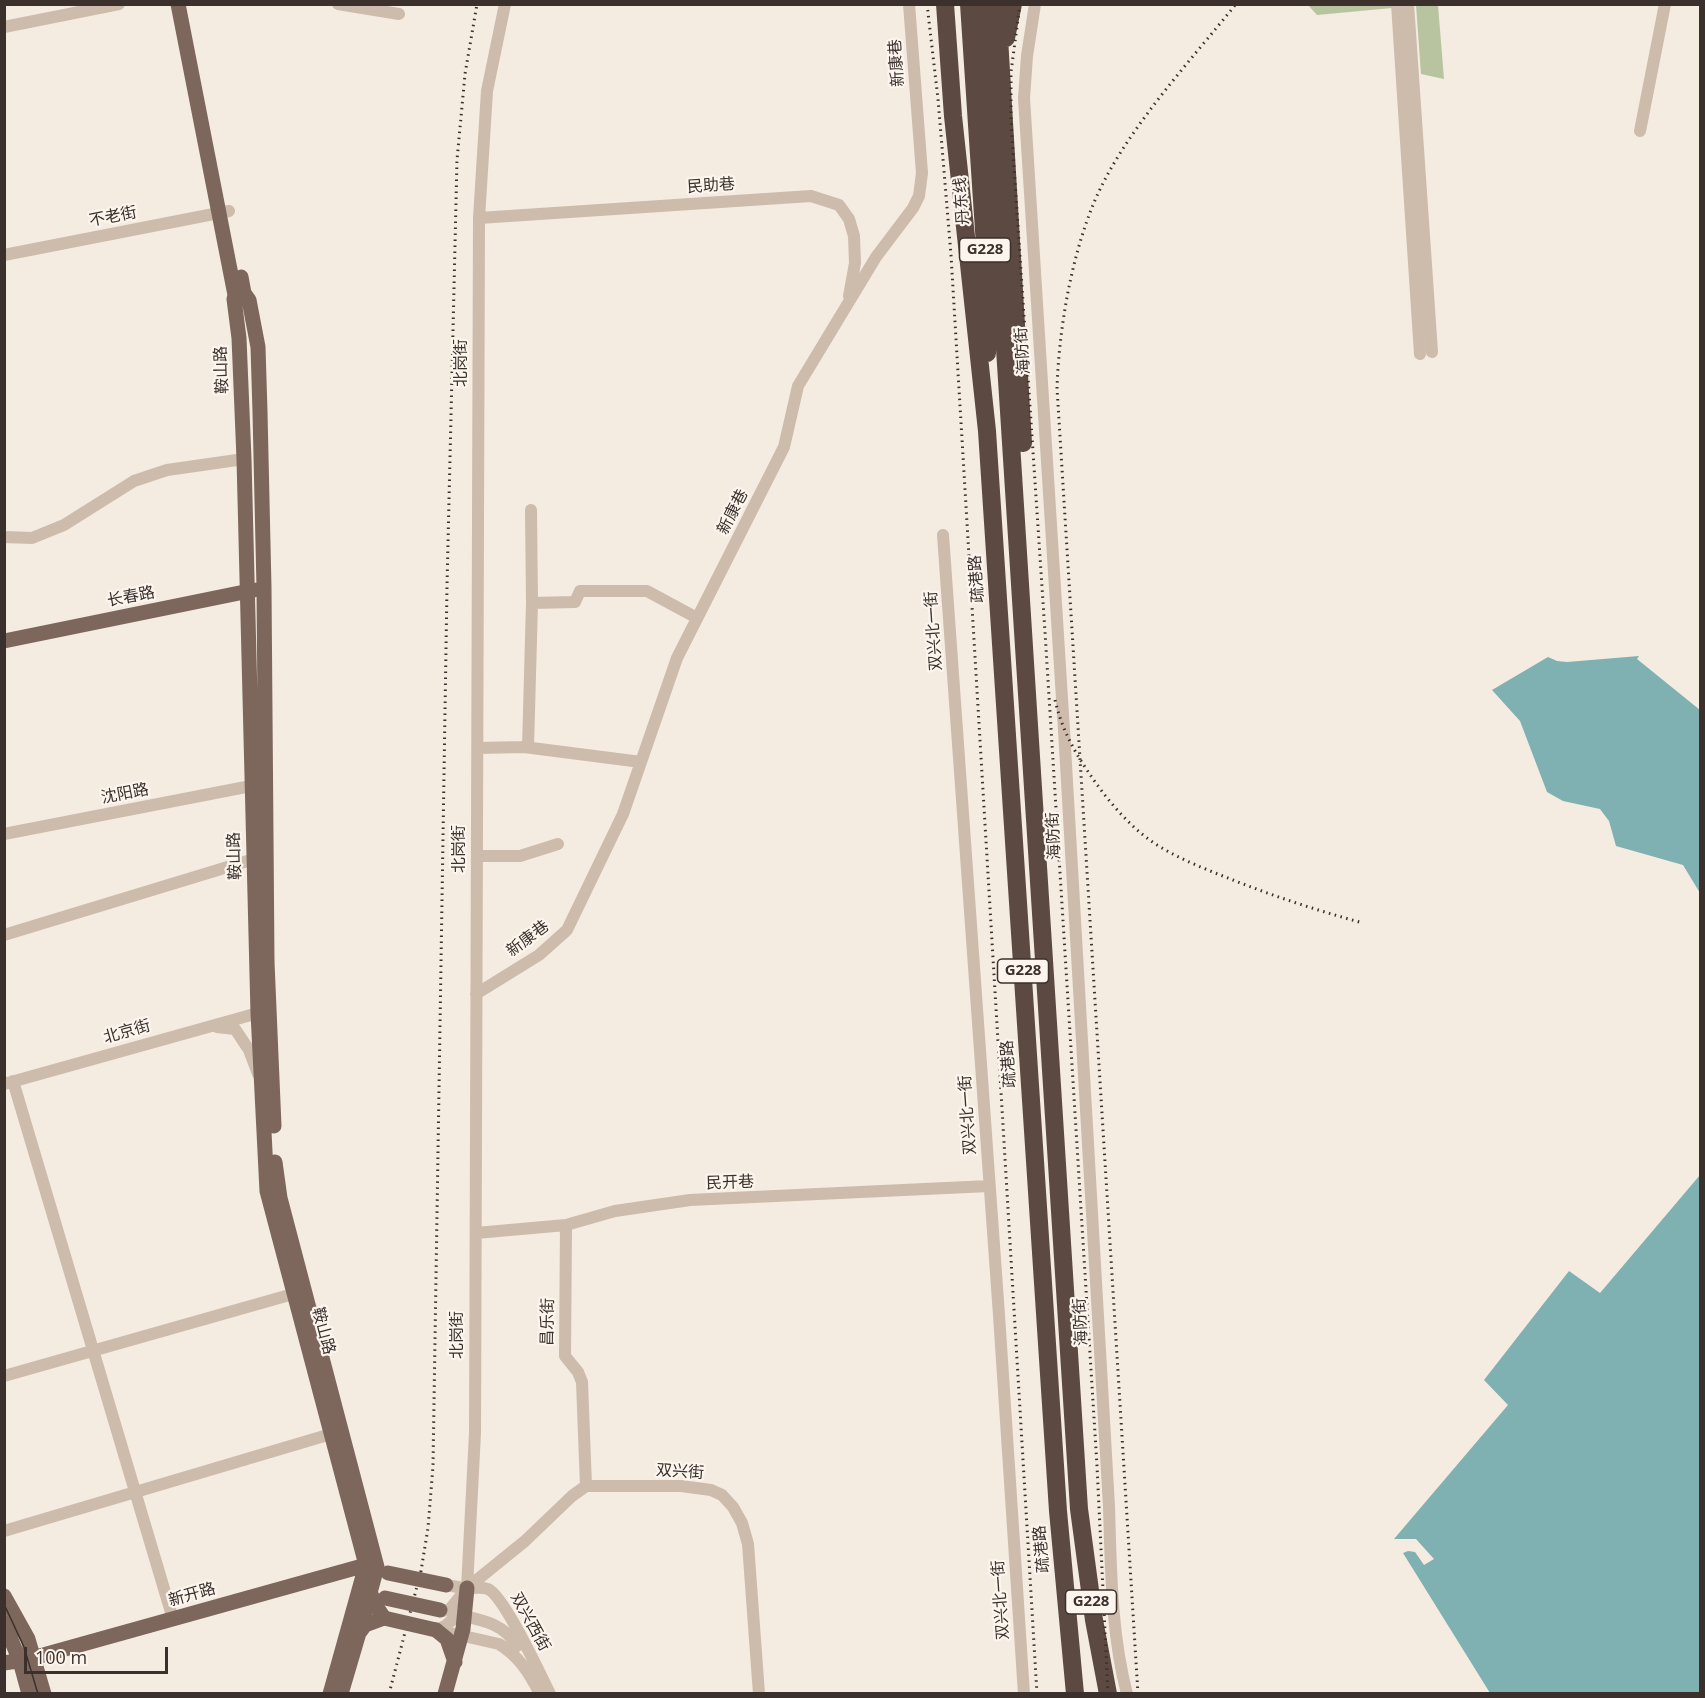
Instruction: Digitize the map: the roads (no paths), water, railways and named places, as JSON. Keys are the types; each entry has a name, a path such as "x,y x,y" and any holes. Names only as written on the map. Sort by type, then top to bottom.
{"highway":[{"path":"945,4 974,216 974,255 970,292 987,431"},
{"path":"959,4 960,116"},
{"name":"丹东线","path":"969,4 988,291 987,431"},
{"path":"983,4 1008,290"},
{"path":"997,4 1002,85"},
{"name":"G228","path":"1013,4 1006,42 1002,85 1008,290 1044,840 1042,927 1079,1509 1094,1620 1108,1694"},
{"name":"疏港路","path":"987,431 1058,1511 1075,1694"}],"main road":[{"name":"鞍山路","path":"178,4 224,212 244,292 249,300 258,347 264,588 267,963 276,1176 331,1434 377,1568"},
{"name":"鞍山路","path":"188,4 224,212 239,338 258,1013 267,1191 299,1292 377,1568 372,1592 330,1694"},
{"name":"长春路","path":"4,641 264,588"},
{"name":"新开路","path":"20,1661 327,1576 377,1568"},
{"path":"377,1568 446,1585"},
{"path":"327,1576 341,1577 372,1592 441,1610"},
{"name":"北岗街","path":"445,1694 462,1636 461,1615 467,1588"},
{"path":"372,1592 376,1606 384,1618"},
{"path":"341,1694 372,1592"},
{"path":"4,1596 21,1624 20,1661 44,1694"},
{"path":"359,1633 365,1625 384,1618 436,1630 447,1639 455,1662"},
{"path":"4,1623 20,1661 29,1694"}],"street":[{"path":"4,27 119,4"},
{"path":"338,4 399,15"},
{"name":"北岗街","path":"467,1588 475,1433 479,218 488,91 506,4"},
{"name":"新康巷","path":"476,994 539,956 567,930 622,814 677,657 784,447 798,386 876,257 913,208 919,196 922,185 909,4"},
{"name":"海防街","path":"1035,4 1027,56 1024,98 1064,730 1109,1506 1112,1610 1125,1694"},
{"path":"1397,4 1426,353 1408,4"},
{"path":"1640,131 1665,4"},
{"name":"民助巷","path":"479,218 811,196 839,205 849,219 854,236 855,263 847,305"},
{"name":"不老街","path":"4,255 224,212"},
{"path":"854,236 859,250 867,257 876,257"},
{"path":"4,537 32,538 64,525 134,481 156,473 244,459"},
{"path":"528,747 532,603 531,510"},
{"name":"双兴北一街","path":"944,535 1024,1694"},
{"path":"532,603 575,602 580,591 647,591 697,618"},
{"path":"478,748 528,747 641,762"},
{"name":"沈阳路","path":"4,834 251,786"},
{"path":"477,856 520,856 558,844"},
{"path":"4,934 254,859"},
{"name":"北京街","path":"9,1082 258,1013"},
{"path":"209,1026 235,1029 249,1050 261,1082"},
{"path":"9,1082 173,1619"},
{"name":"民开巷","path":"476,1233 566,1225 615,1211 690,1200 989,1186"},
{"name":"昌乐街","path":"566,1225 565,1356 578,1372 582,1382 586,1486"},
{"path":"4,1376 299,1292"},
{"path":"4,1532 331,1434"},
{"path":"441,1610 450,1609 467,1588 525,1541 572,1496 586,1486"},
{"name":"双兴街","path":"586,1486 696,1487 723,1495 742,1523 748,1544 759,1694"},
{"path":"469,1548 475,1568 490,1590"},
{"name":"双兴西街","path":"446,1585 481,1587 490,1590 498,1597 550,1694"},
{"path":"441,1610 492,1623 505,1624 520,1635"},
{"path":"436,1630 461,1615"},
{"path":"492,1623 509,1633 526,1669"},
{"name":"双兴西街","path":"436,1630 499,1644 526,1669 540,1694"}],"water":[{"path":"1639,656 1637,659 1700,710 1700,893 1683,865 1616,846 1609,821 1600,809 1563,801 1547,792 1520,721 1492,690 1548,657 1567,662"},
{"path":"1700,1175 1700,1693 1490,1693 1403,1553 1415,1552 1424,1565 1434,1559 1416,1539 1394,1539 1508,1405 1484,1380 1569,1271 1600,1293"}],"tram line":[{"path":"4,1604 24,1647 38,1694"}],"railway":[{"path":"389,1694 421,1571 428,1528 433,1466 447,586 457,160 465,74 477,4"},
{"path":"927,4 938,99 951,255 1037,1694"},
{"path":"1020,4 1011,72 1011,121 1097,1466 1108,1694"},
{"path":"1138,1694 1057,388 1058,365 1063,318 1072,271 1085,226 1106,178 1157,100 1236,4"},
{"path":"1055,700 1068,737 1094,780 1124,817 1151,841 1181,858 1233,880 1363,923"}]}
